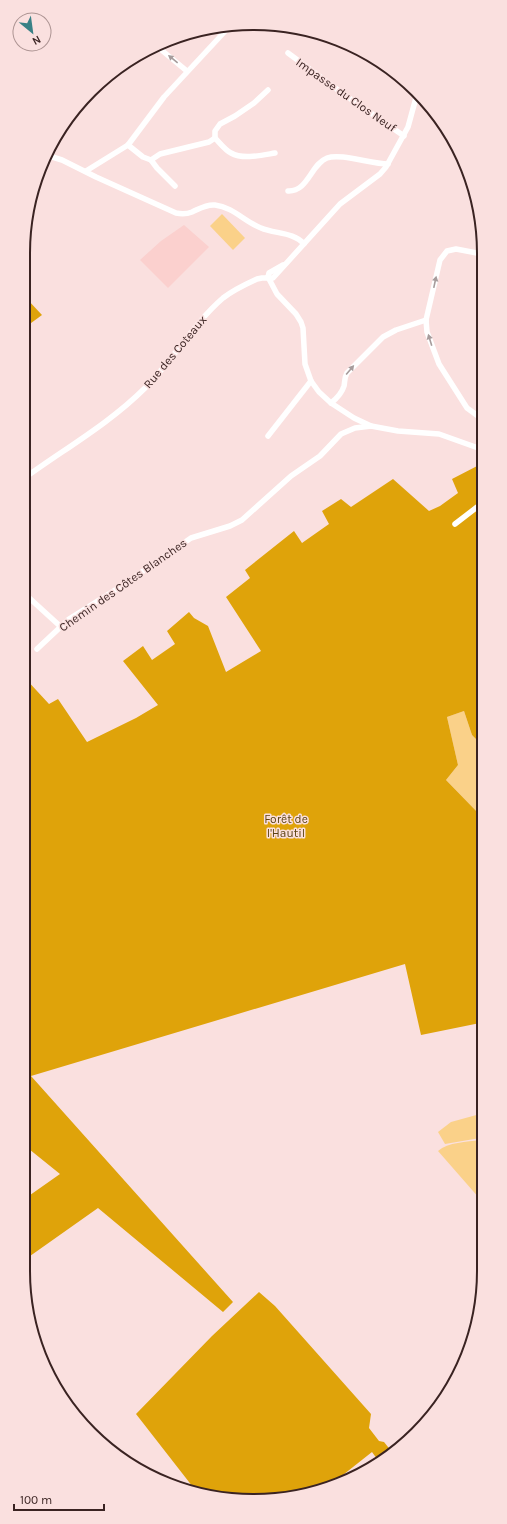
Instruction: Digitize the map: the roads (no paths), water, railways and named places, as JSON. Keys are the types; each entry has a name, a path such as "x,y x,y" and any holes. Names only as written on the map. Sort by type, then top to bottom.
{"street":[{"path":"86,171 119,152 128,145 164,97 224,32"},
{"path":"161,50 187,71"},
{"name":"Impasse du Clos Neuf","path":"288,54 404,136"},
{"path":"151,160 160,154 209,142 215,138 216,131 220,124 247,107 268,90"},
{"path":"52,157 86,171 96,177 176,213 188,213 213,204 227,208 258,226 293,236 301,240 304,244 340,204 380,174 388,164 410,122 416,99"},
{"path":"215,138 232,154 246,156 275,153"},
{"path":"128,145 144,157 151,160 175,186"},
{"path":"288,191 292,191 301,186 321,161 328,158 340,157 377,164 388,164"},
{"name":"Rue des Coteaux","path":"30,473 113,416 145,388 168,363 208,313 224,297 253,281 268,277 273,278 304,244"},
{"path":"477,253 456,249 447,251 443,256 440,260 426,320 427,332 441,369 467,408 477,415"},
{"path":"268,277 277,294 296,314 301,322 303,328 305,364 311,381 319,392 331,403 354,418 371,426 398,431 439,434 477,447"},
{"path":"331,403 337,398 343,388 347,373 383,337 396,330 426,320"},
{"path":"268,436 311,381"},
{"name":"Chemin des Côtes Blanches","path":"37,648 69,619 123,585 191,538 230,526 242,520 291,476 320,456 341,434 355,428 371,426"},
{"path":"455,524 477,507"},
{"path":"30,599 61,627"}],"park label":[{"name":"Forêt de l'Hautil","path":"286,826"}]}
